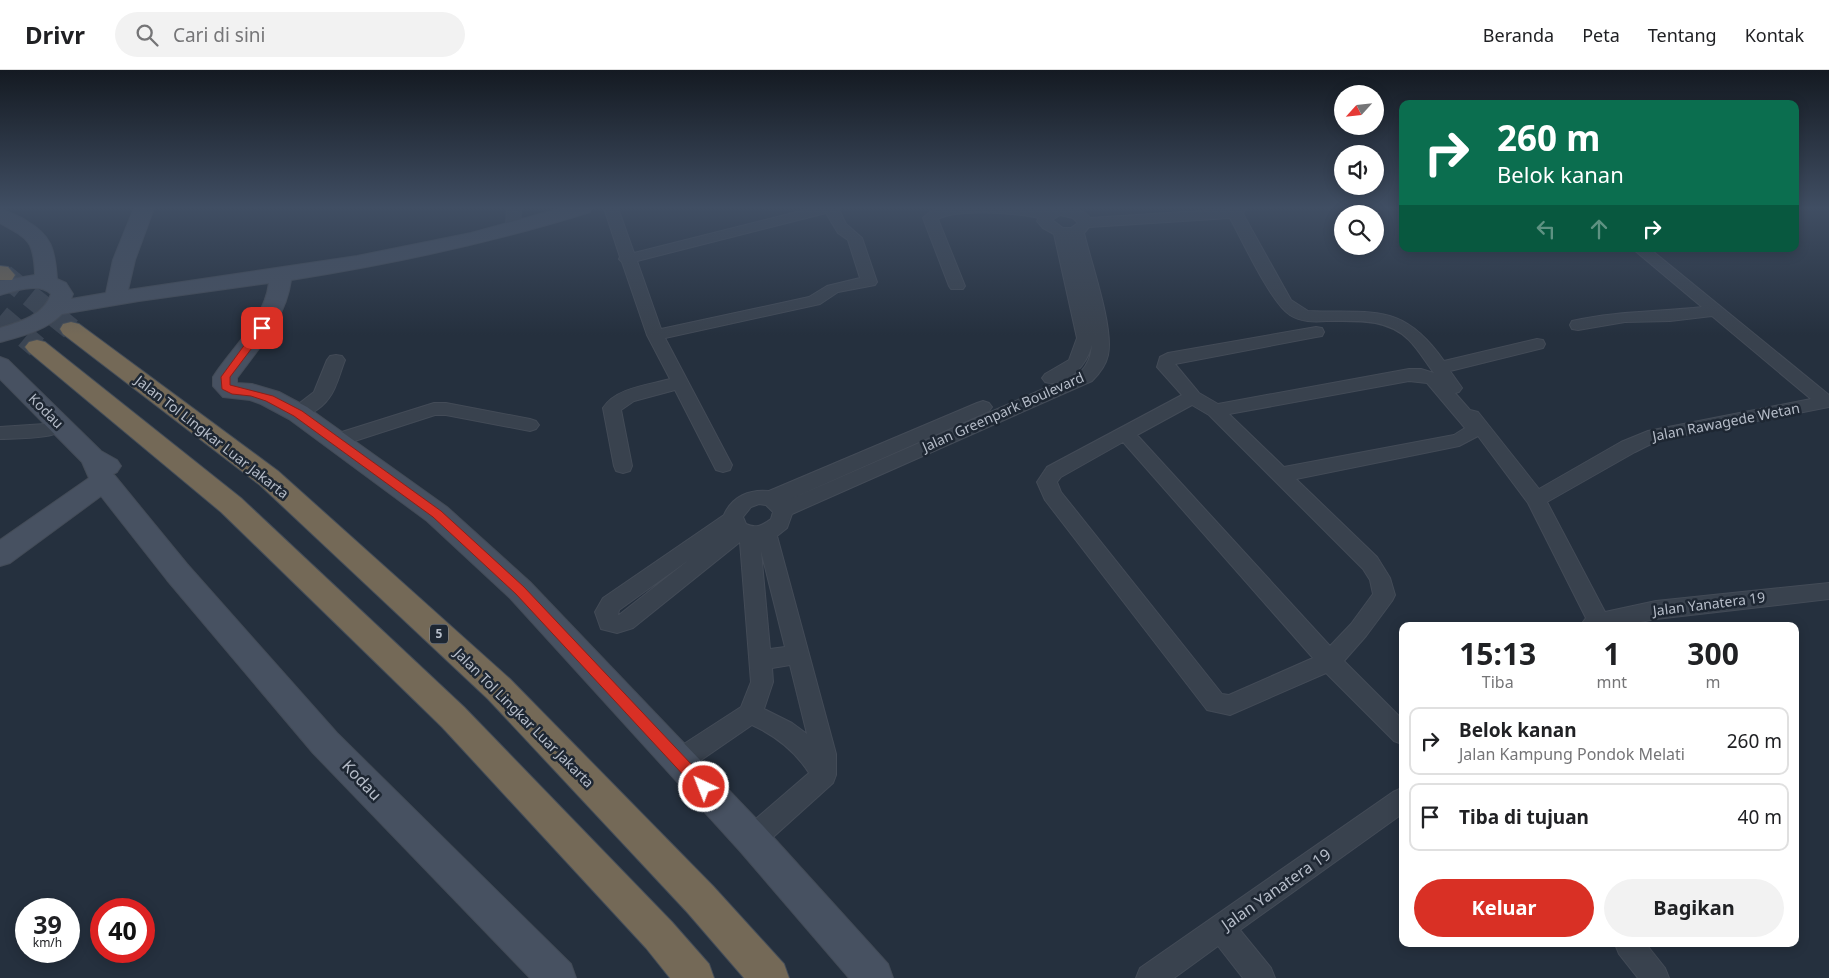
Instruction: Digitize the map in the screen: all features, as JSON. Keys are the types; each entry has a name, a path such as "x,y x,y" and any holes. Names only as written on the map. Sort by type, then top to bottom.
{"highway":[{"name":"Jalan Tol Lingkar Luar Jakarta","path":"59,304 269,478 491,682 700,899 770,978"},
{"path":"36,347 231,504 453,717 659,935 695,978"}],"street":[{"path":"44,250 59,304"},
{"path":"114,297 128,250"},
{"path":"3,338 36,322 59,304 281,275 416,250"},
{"path":"624,250 655,334 723,465"},
{"path":"627,259 662,250"},
{"path":"655,334 814,301 822,292 834,287 870,282 859,250"},
{"path":"943,250 957,286"},
{"name":"Jalan Greenpark Boulevard","path":"777,504 844,474 1086,377 1095,367 1101,352 1099,331 1081,250"},
{"path":"1256,250 1285,303 1296,312 1306,316 1386,319 1400,324 1414,335 1476,422 1536,499 1594,622"},
{"path":"1645,252 1827,402"},
{"path":"5,279 35,273 45,260"},
{"path":"281,275 278,297 262,328 226,377 225,386 232,391 252,392 270,398 298,413 437,514 520,590 752,839 874,978"},
{"path":"5,279 59,304"},
{"path":"1578,325 1625,317 1670,316 1714,311"},
{"path":"1193,397 1054,472 1047,482 1052,495 1215,703 1230,705 1329,662 1345,647 1375,610 1384,595 1380,578 1370,563 1215,411 1193,397 1171,375 1166,367 1166,361 1174,357 1316,332"},
{"path":"1439,368 1537,344"},
{"path":"298,413 322,395 336,360"},
{"name":"Kodau","path":"0,365 92,457 119,473 174,542 177,572"},
{"path":"1215,411 1421,374 1433,379 1476,429 1459,440 1280,475"},
{"path":"623,466 612,408 628,398 681,382"},
{"name":"Jalan Rawagede Wetan","path":"1536,499 1628,446 1655,435 1827,402"},
{"path":"336,441 434,409 446,409 530,425"},
{"path":"0,433 47,430 60,425"},
{"path":"1125,432 1329,662 1399,731"},
{"name":"Kodau","path":"92,457 104,481 177,572 326,743 557,978"},
{"path":"0,555 104,481"},
{"path":"747,529 624,622 617,624 609,623 606,612 611,604 747,529 780,523 777,504 758,497 744,500 735,508 747,529 798,655 824,754 824,775 752,839"},
{"path":"680,761 750,714 762,682 747,529"},
{"name":"Jalan Yanatera 19","path":"1604,622 1656,610 1829,591"},
{"path":"761,660 798,655"},
{"path":"750,714 786,730 801,742 814,758 824,775"},
{"name":"Jalan Yanatera 19","path":"1150,978 1399,802"},
{"path":"1222,928 1261,978"},
{"path":"1631,947 1655,978"}],"tunnel":[{"path":"4,275 71,329"},
{"path":"0,316 37,347"}],"route":[{"path":"262,328 226,377 225,386 232,391 252,392 270,398 298,413 437,514 520,590 704,787"}]}
